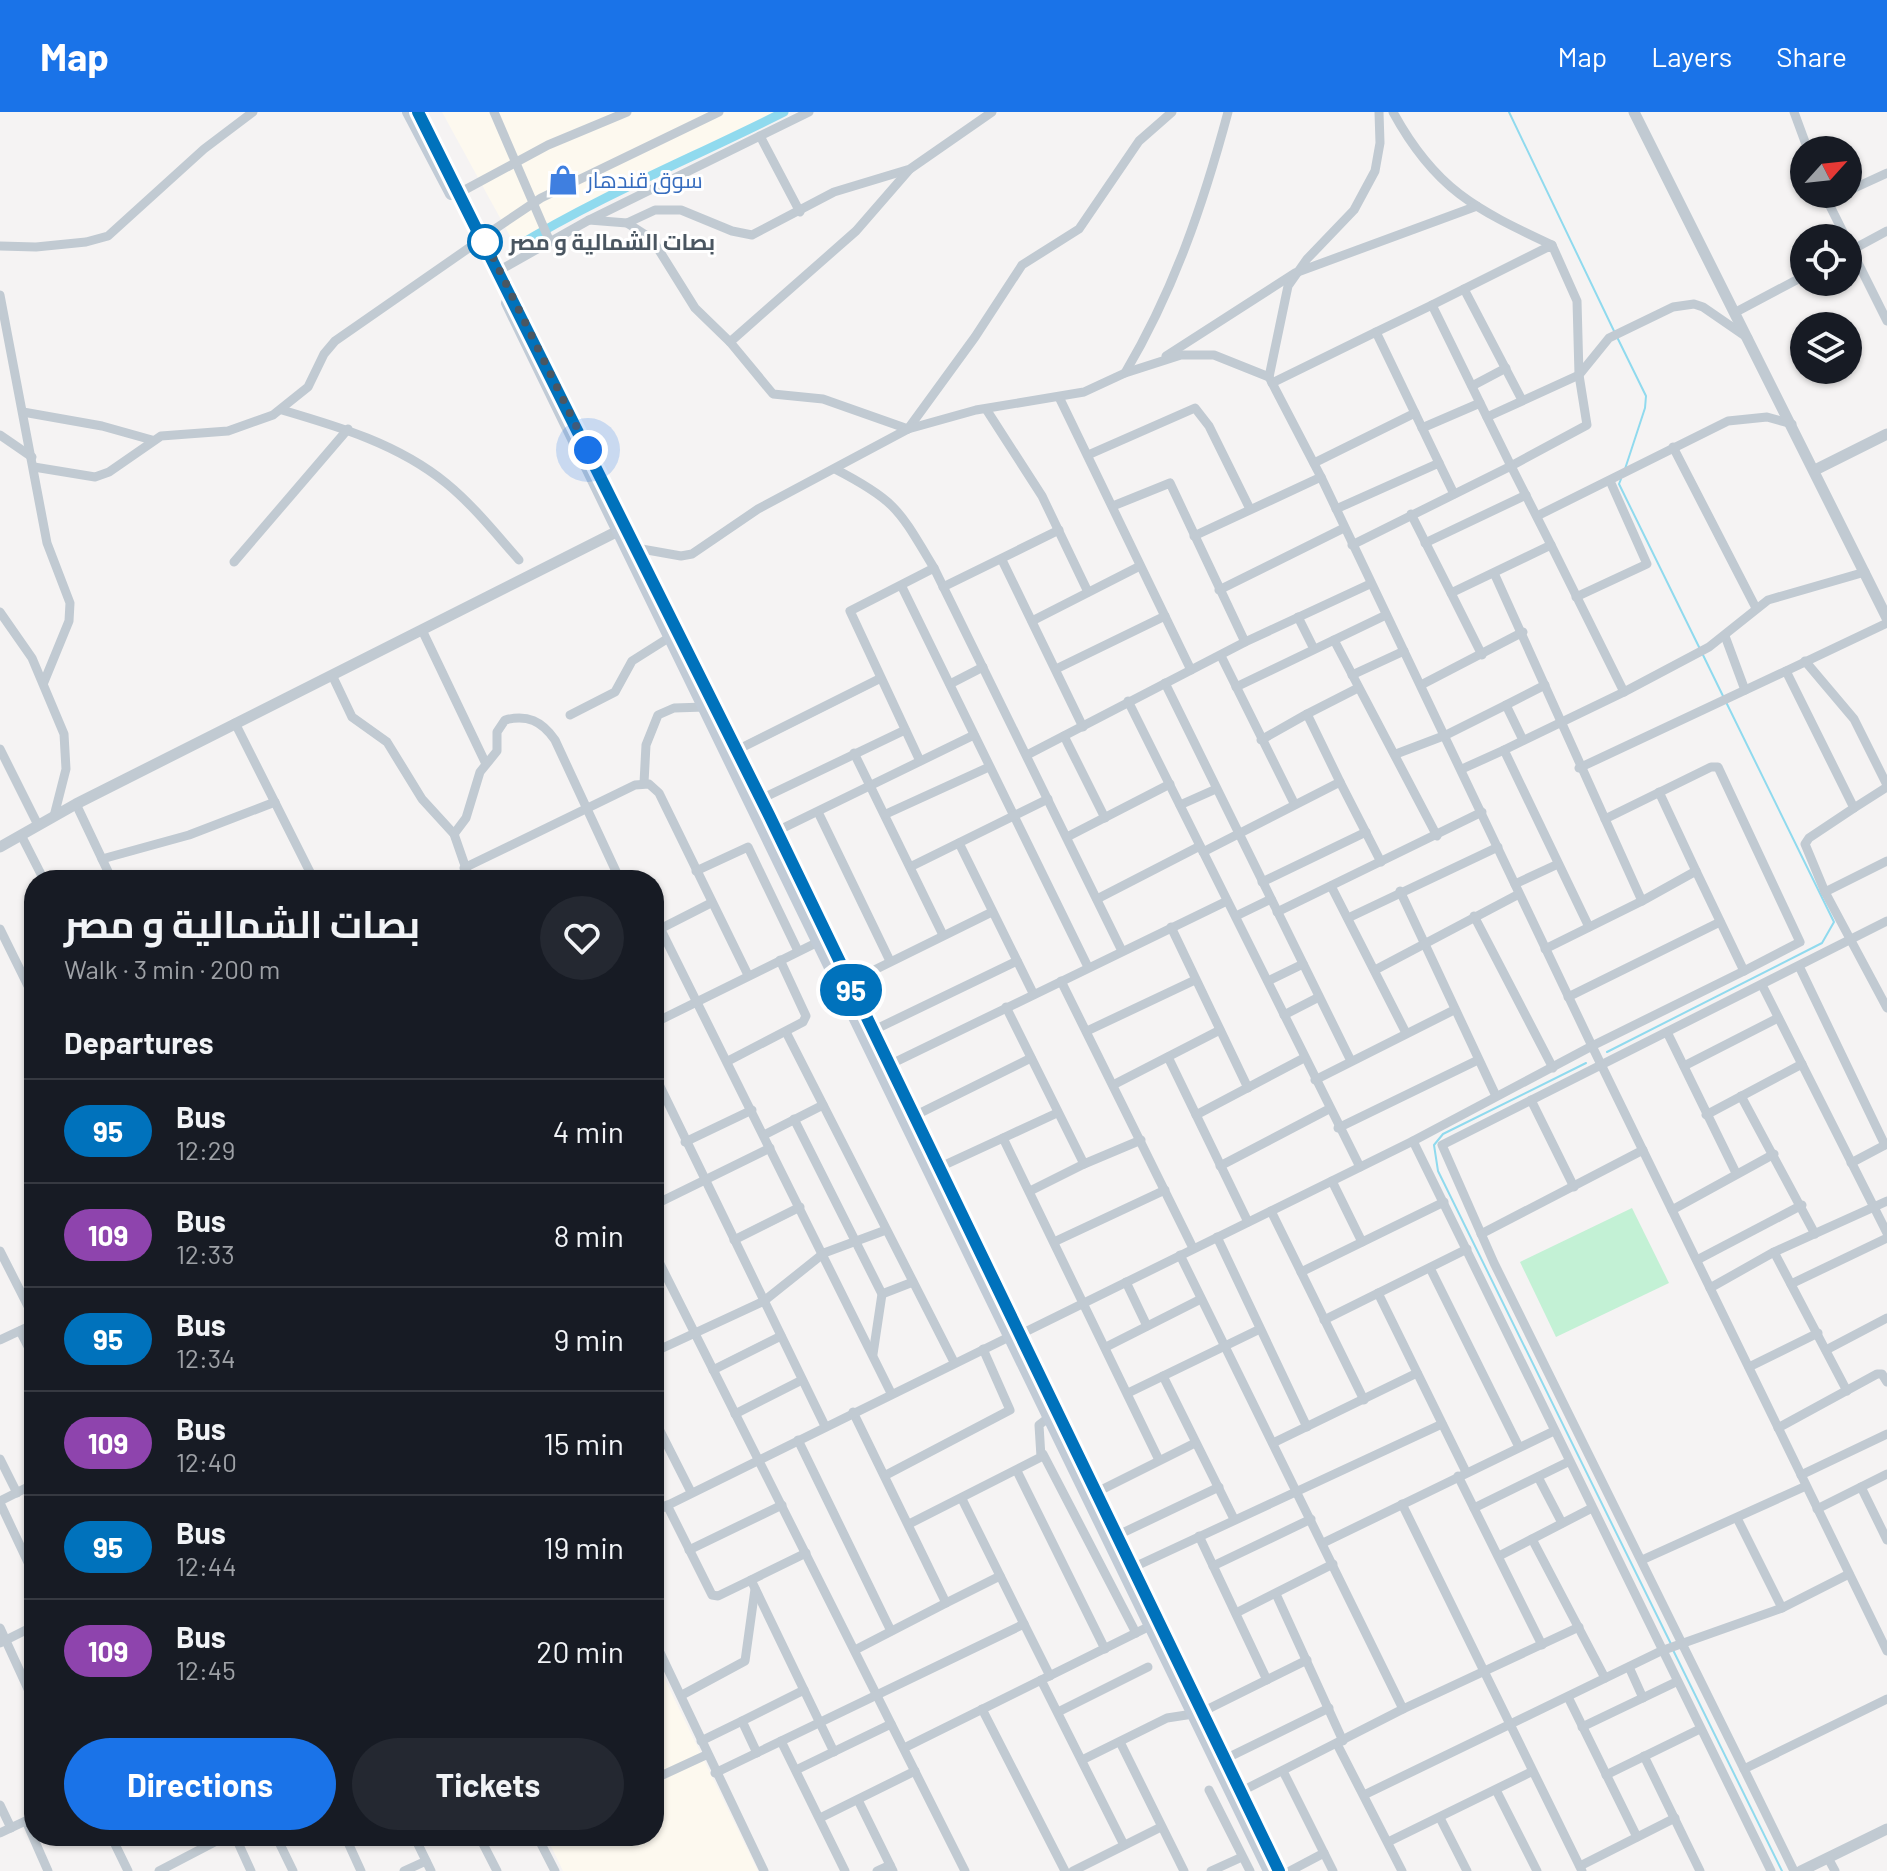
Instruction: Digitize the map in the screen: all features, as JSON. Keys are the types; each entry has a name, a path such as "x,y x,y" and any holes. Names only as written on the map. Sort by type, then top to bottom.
{"main road":[{"path":"408,112 500,270 914,1116 1048,1418 1150,1626 1225,1759 1279,1871"},
{"path":"418,112 818,942 1132,1568 1269,1871"}],"street":[{"path":"0,246 36,247 86,242 108,236 204,149 253,112"},
{"path":"494,112 550,242"},
{"path":"459,193 516,161 627,112"},
{"path":"693,112 698,122"},
{"path":"0,435 33,462 95,477 109,472 152,440 171,434 228,431 282,410 308,387 324,354 335,341 533,203 719,112"},
{"path":"783,112 789,122"},
{"path":"500,270 589,220 809,112"},
{"path":"730,342 856,231 910,169 992,112"},
{"path":"1150,112 1155,124"},
{"path":"908,429 1022,265 1079,229 1123,162 1155,124 1172,112"},
{"path":"1125,373 1173,283 1198,216 1228,112"},
{"path":"1379,112 1380,143 1369,183 1354,210 1295,273 1282,309 1271,380 1321,477 1568,997 1887,1651"},
{"path":"1352,545 1585,428 1579,375 1577,301 1552,245 1477,206 1434,174 1393,112"},
{"path":"1579,768 1887,620 1751,340 1634,112"},
{"path":"1794,112 1803,136"},
{"path":"760,136 800,212"},
{"path":"589,220 627,223 668,209 698,214 732,231 752,235 847,187 910,169"},
{"path":"1862,185 1887,173"},
{"path":"1156,362 1295,273 1477,206"},
{"path":"627,223 652,239 695,308 730,342 773,394 823,399 908,429"},
{"path":"1862,241 1887,231"},
{"path":"636,548 681,556 692,554 758,509 908,429 986,409 1099,388 1125,373 1181,355 1214,355 1271,380 1552,245"},
{"path":"1862,273 1887,321"},
{"path":"1736,312 1790,283"},
{"path":"1464,289 1522,400"},
{"path":"0,295 50,556 71,611 44,682"},
{"path":"1487,417 1579,375 1613,335 1684,304 1703,307 1751,340"},
{"path":"1432,305 1624,692"},
{"path":"1376,332 1454,494"},
{"path":"1472,386 1506,368"},
{"path":"1059,397 1191,670"},
{"path":"1422,428 1480,403"},
{"path":"1088,455 1195,408 1209,426 1250,509"},
{"path":"986,409 1019,457 1088,592"},
{"path":"282,410 348,429 385,445 447,484 519,560"},
{"path":"23,412 102,426 152,440"},
{"path":"1314,463 1415,413"},
{"path":"1537,516 1673,447 1742,418 1767,417 1792,424"},
{"path":"234,562 348,429"},
{"path":"1815,470 1887,434"},
{"path":"1673,447 1756,608"},
{"path":"1336,509 1439,463"},
{"path":"835,469 895,505 934,568 1122,951"},
{"path":"1194,536 1321,477"},
{"path":"1576,597 1647,564 1610,481"},
{"path":"1113,506 1170,483 1245,642"},
{"path":"1425,543 1526,495"},
{"path":"1411,514 1482,655"},
{"path":"1219,590 1344,528"},
{"path":"943,587 1059,530"},
{"path":"0,847 76,804 618,531"},
{"path":"1451,593 1551,545"},
{"path":"1002,560 1083,727"},
{"path":"1032,621 1140,566"},
{"path":"920,761 879,679 850,611 934,568"},
{"path":"1462,769 1624,692 1725,636 1756,608 1781,595 1865,572"},
{"path":"1494,573 1523,632 1579,768 1642,901"},
{"path":"1027,755 1245,642 1370,584"},
{"path":"902,587 1088,967"},
{"path":"0,612 3,622 27,650 44,682 67,745 66,769 54,816"},
{"path":"1236,687 1386,615"},
{"path":"1056,669 1165,616"},
{"path":"1298,617 1314,649"},
{"path":"422,630 486,764"},
{"path":"1421,685 1523,632"},
{"path":"1725,636 1745,690"},
{"path":"570,715 615,692 632,661 670,637"},
{"path":"1334,640 1437,836"},
{"path":"1352,675 1404,651"},
{"path":"1221,656 1294,803"},
{"path":"1805,661 1854,719 1887,786 1805,842 1825,892 1850,939 1883,987 1887,1008"},
{"path":"950,684 983,667"},
{"path":"1786,671 1854,808"},
{"path":"332,675 352,717 387,742 422,799 454,834 464,868 644,783"},
{"path":"737,750 879,679"},
{"path":"1165,683 1351,1061"},
{"path":"1396,754 1446,735 1545,685"},
{"path":"1261,740 1358,688"},
{"path":"1128,701 1360,1167"},
{"path":"1506,705 1523,740"},
{"path":"644,783 649,733 658,715 674,708 705,707"},
{"path":"1307,714 1381,862"},
{"path":"454,834 464,822 476,780 497,751 497,732 505,720 532,720 555,740 584,810 615,870"},
{"path":"235,723 309,870"},
{"path":"761,799 905,730"},
{"path":"777,831 974,735"},
{"path":"1064,736 1105,818"},
{"path":"1504,750 1589,927"},
{"path":"1,753 38,825"},
{"path":"854,753 912,866 943,935"},
{"path":"886,814 989,767"},
{"path":"664,1507 954,1362 1084,1303 1413,1141 1592,1046 1800,942 1720,771 1711,767 1605,819"},
{"path":"1097,899 1340,782"},
{"path":"644,783 659,793 748,975"},
{"path":"1067,837 1170,784"},
{"path":"1180,805 1216,789"},
{"path":"1659,792 1744,971"},
{"path":"912,866 1048,799"},
{"path":"102,859 189,835 275,802"},
{"path":"76,804 107,870"},
{"path":"818,812 890,961"},
{"path":"1277,912 1482,812"},
{"path":"1262,882 1366,832"},
{"path":"21,835 39,870"},
{"path":"959,843 1033,993"},
{"path":"696,871 748,847 798,951"},
{"path":"1348,918 1498,847"},
{"path":"1825,892 1887,861"},
{"path":"1375,970 1474,916 1558,864"},
{"path":"1545,949 1696,871"},
{"path":"1331,886 1406,1033"},
{"path":"1400,891 1496,1096"},
{"path":"1236,916 1271,899"},
{"path":"889,1065 1227,901"},
{"path":"664,926 711,903"},
{"path":"848,983 992,912"},
{"path":"1474,916 1553,1068"},
{"path":"1794,1871 1481,1234 1442,1145 1887,921"},
{"path":"1568,997 1720,922"},
{"path":"1171,927 1248,1088"},
{"path":"0,929 24,978"},
{"path":"664,1018 818,942"},
{"path":"664,943 728,1061 891,1393"},
{"path":"728,1061 786,1032 806,1016 780,960"},
{"path":"872,1031 1017,961"},
{"path":"1268,981 1303,964"},
{"path":"1799,966 1886,1144 1851,1163"},
{"path":"1087,1031 1195,980"},
{"path":"1061,981 1193,1248"},
{"path":"1762,985 1887,1236 1791,1284"},
{"path":"1284,1015 1319,997"},
{"path":"1006,1007 1084,1164"},
{"path":"1315,1080 1454,1010"},
{"path":"1684,1066 1778,1018"},
{"path":"1113,1085 1220,1030"},
{"path":"786,1032 954,1362"},
{"path":"1667,1032 1736,1173"},
{"path":"1168,1057 1248,1222"},
{"path":"914,1116 1031,1058"},
{"path":"1196,1115 1304,1058"},
{"path":"1338,1128 1478,1060"},
{"path":"1706,1115 1802,1064"},
{"path":"664,1096 825,1426"},
{"path":"1741,1096 1815,1234"},
{"path":"1531,1100 1574,1187"},
{"path":"764,1135 823,1105"},
{"path":"1220,1166 1329,1109"},
{"path":"685,1142 752,1110"},
{"path":"938,1168 1057,1113"},
{"path":"794,1119 882,1294 873,1355"},
{"path":"1003,1138 1056,1241 1159,1460"},
{"path":"1030,1191 1141,1140"},
{"path":"1413,1141 1771,1871"},
{"path":"664,1200 770,1148"},
{"path":"1481,1234 1643,1150"},
{"path":"1672,1210 1774,1154"},
{"path":"1332,1181 1362,1242"},
{"path":"1056,1241 1165,1190"},
{"path":"1710,1288 1774,1252 1887,1201"},
{"path":"1301,1272 1444,1202"},
{"path":"1697,1260 1802,1205"},
{"path":"734,1240 800,1207"},
{"path":"1271,1211 1364,1400"},
{"path":"664,1347 764,1301 824,1253 886,1230"},
{"path":"1217,1237 1307,1427"},
{"path":"1324,1320 1467,1249"},
{"path":"0,1251 24,1300"},
{"path":"1774,1252 1847,1391"},
{"path":"1180,1255 1403,1709"},
{"path":"1430,1268 1519,1447"},
{"path":"664,1272 965,1871"},
{"path":"882,1294 913,1282"},
{"path":"1126,1282 1147,1326"},
{"path":"1378,1293 1442,1424 1474,1508 1542,1645"},
{"path":"1106,1347 1201,1299"},
{"path":"1826,1350 1887,1318"},
{"path":"0,1340 24,1328"},
{"path":"1128,1393 1260,1329"},
{"path":"20,1331 24,1339"},
{"path":"1749,1367 1818,1333"},
{"path":"713,1370 781,1336"},
{"path":"886,1475 1010,1410 983,1349"},
{"path":"1273,1443 1417,1373"},
{"path":"1778,1428 1879,1373 1887,1382"},
{"path":"1163,1376 1234,1519"},
{"path":"735,1414 802,1380"},
{"path":"853,1412 946,1603"},
{"path":"1048,1418 1039,1425 1043,1454 1136,1633"},
{"path":"1132,1568 1442,1424"},
{"path":"1323,1543 1554,1431"},
{"path":"1801,1475 1887,1434"},
{"path":"664,1439 691,1492"},
{"path":"798,1440 891,1631"},
{"path":"1095,1493 1195,1443"},
{"path":"909,1524 1017,1471 1043,1454"},
{"path":"0,1459 17,1493"},
{"path":"1474,1508 1568,1462"},
{"path":"1017,1471 1105,1649"},
{"path":"1817,1509 1887,1474"},
{"path":"1538,1477 1562,1523"},
{"path":"1642,1560 1738,1520 1806,1486"},
{"path":"1116,1536 1219,1487"},
{"path":"1861,1487 1887,1540"},
{"path":"24,1489 0,1502 24,1554"},
{"path":"962,1499 1024,1624 1058,1712 1124,1845"},
{"path":"1402,1504 1481,1671 1581,1868 1675,1818"},
{"path":"667,1505 714,1596 753,1584 806,1553"},
{"path":"689,1550 782,1505"},
{"path":"1499,1556 1592,1508"},
{"path":"1213,1566 1311,1519"},
{"path":"1738,1520 1782,1608"},
{"path":"1199,1536 1267,1680"},
{"path":"1532,1539 1605,1678"},
{"path":"1236,1613 1333,1564"},
{"path":"1364,1795 1661,1651 1782,1608 1849,1574"},
{"path":"855,1650 1000,1576"},
{"path":"753,1584 834,1752"},
{"path":"682,1695 745,1661 753,1584"},
{"path":"1276,1594 1329,1708 1340,1742 1364,1795 1402,1871"},
{"path":"715,1773 1024,1624"},
{"path":"904,1748 1150,1626"},
{"path":"1240,1792 1481,1671 1579,1627"},
{"path":"0,1628 3,1642 24,1683"},
{"path":"3,1642 24,1631"},
{"path":"664,1660 706,1755 764,1871"},
{"path":"1082,1760 1167,1718 1197,1713 1307,1660"},
{"path":"1058,1712 1148,1667"},
{"path":"1629,1667 1643,1698"},
{"path":"1582,1727 1676,1682"},
{"path":"701,1741 804,1690"},
{"path":"1568,1697 1637,1837"},
{"path":"1744,1769 1887,1699"},
{"path":"1225,1759 1329,1708"},
{"path":"982,1709 1065,1871"},
{"path":"742,1721 757,1753"},
{"path":"796,1770 891,1724"},
{"path":"1606,1775 1700,1729"},
{"path":"781,1741 845,1871"},
{"path":"1120,1742 1184,1871"},
{"path":"664,1774 706,1755"},
{"path":"1644,1756 1699,1870"},
{"path":"820,1818 915,1771"},
{"path":"1283,1771 1333,1871"},
{"path":"1388,1842 1531,1772"},
{"path":"1209,1790 1250,1871"},
{"path":"1496,1790 1537,1871"},
{"path":"858,1800 891,1868 877,1871"},
{"path":"0,1805 11,1828"},
{"path":"1440,1818 1467,1871"},
{"path":"0,1833 24,1822"},
{"path":"1073,1871 1161,1827"},
{"path":"1763,1854 1774,1832"},
{"path":"1801,1871 1886,1832"},
{"path":"39,1846 48,1871"},
{"path":"116,1846 128,1871"},
{"path":"159,1871 174,1867 209,1846"},
{"path":"240,1846 251,1871"},
{"path":"281,1846 293,1871"},
{"path":"350,1846 361,1871"},
{"path":"419,1846 431,1871"},
{"path":"484,1846 497,1871"},
{"path":"542,1846 555,1871"},
{"path":"1290,1871 1324,1853"},
{"path":"1211,1871 1242,1857"},
{"path":"1828,1858 1835,1871"},
{"path":"404,1871 426,1861"}],"shaded area":[{"name":"سوق قندهار","path":"442,112 778,112 516,247"},
{"path":"664,1678 758,1871 563,1871 551,1846 664,1846"}],"green space":[{"path":"1632,1208 1669,1283 1556,1337 1520,1262"}],"waterway":[{"path":"516,247 615,193 784,112"},
{"path":"1509,112 1614,331"},
{"path":"1617,337 1646,396 1625,469"},
{"path":"1621,479 1619,484 1700,649"},
{"path":"1703,655 1723,696"},
{"path":"1607,1052 1822,943 1834,922 1726,702"},
{"path":"1586,1063 1443,1134 1434,1145 1438,1171 1671,1644"},
{"path":"1673,1650 1782,1871"}],"bus line":[{"name":"95","path":"418,112 500,270 769,815 1279,1871"}],"place":[{"name":"سوق قندهار","path":"563,180"},
{"name":"بصات الشمالية و مصر","path":"485,242"}],"route":[{"path":"485,242 483,237 588,450"}]}
